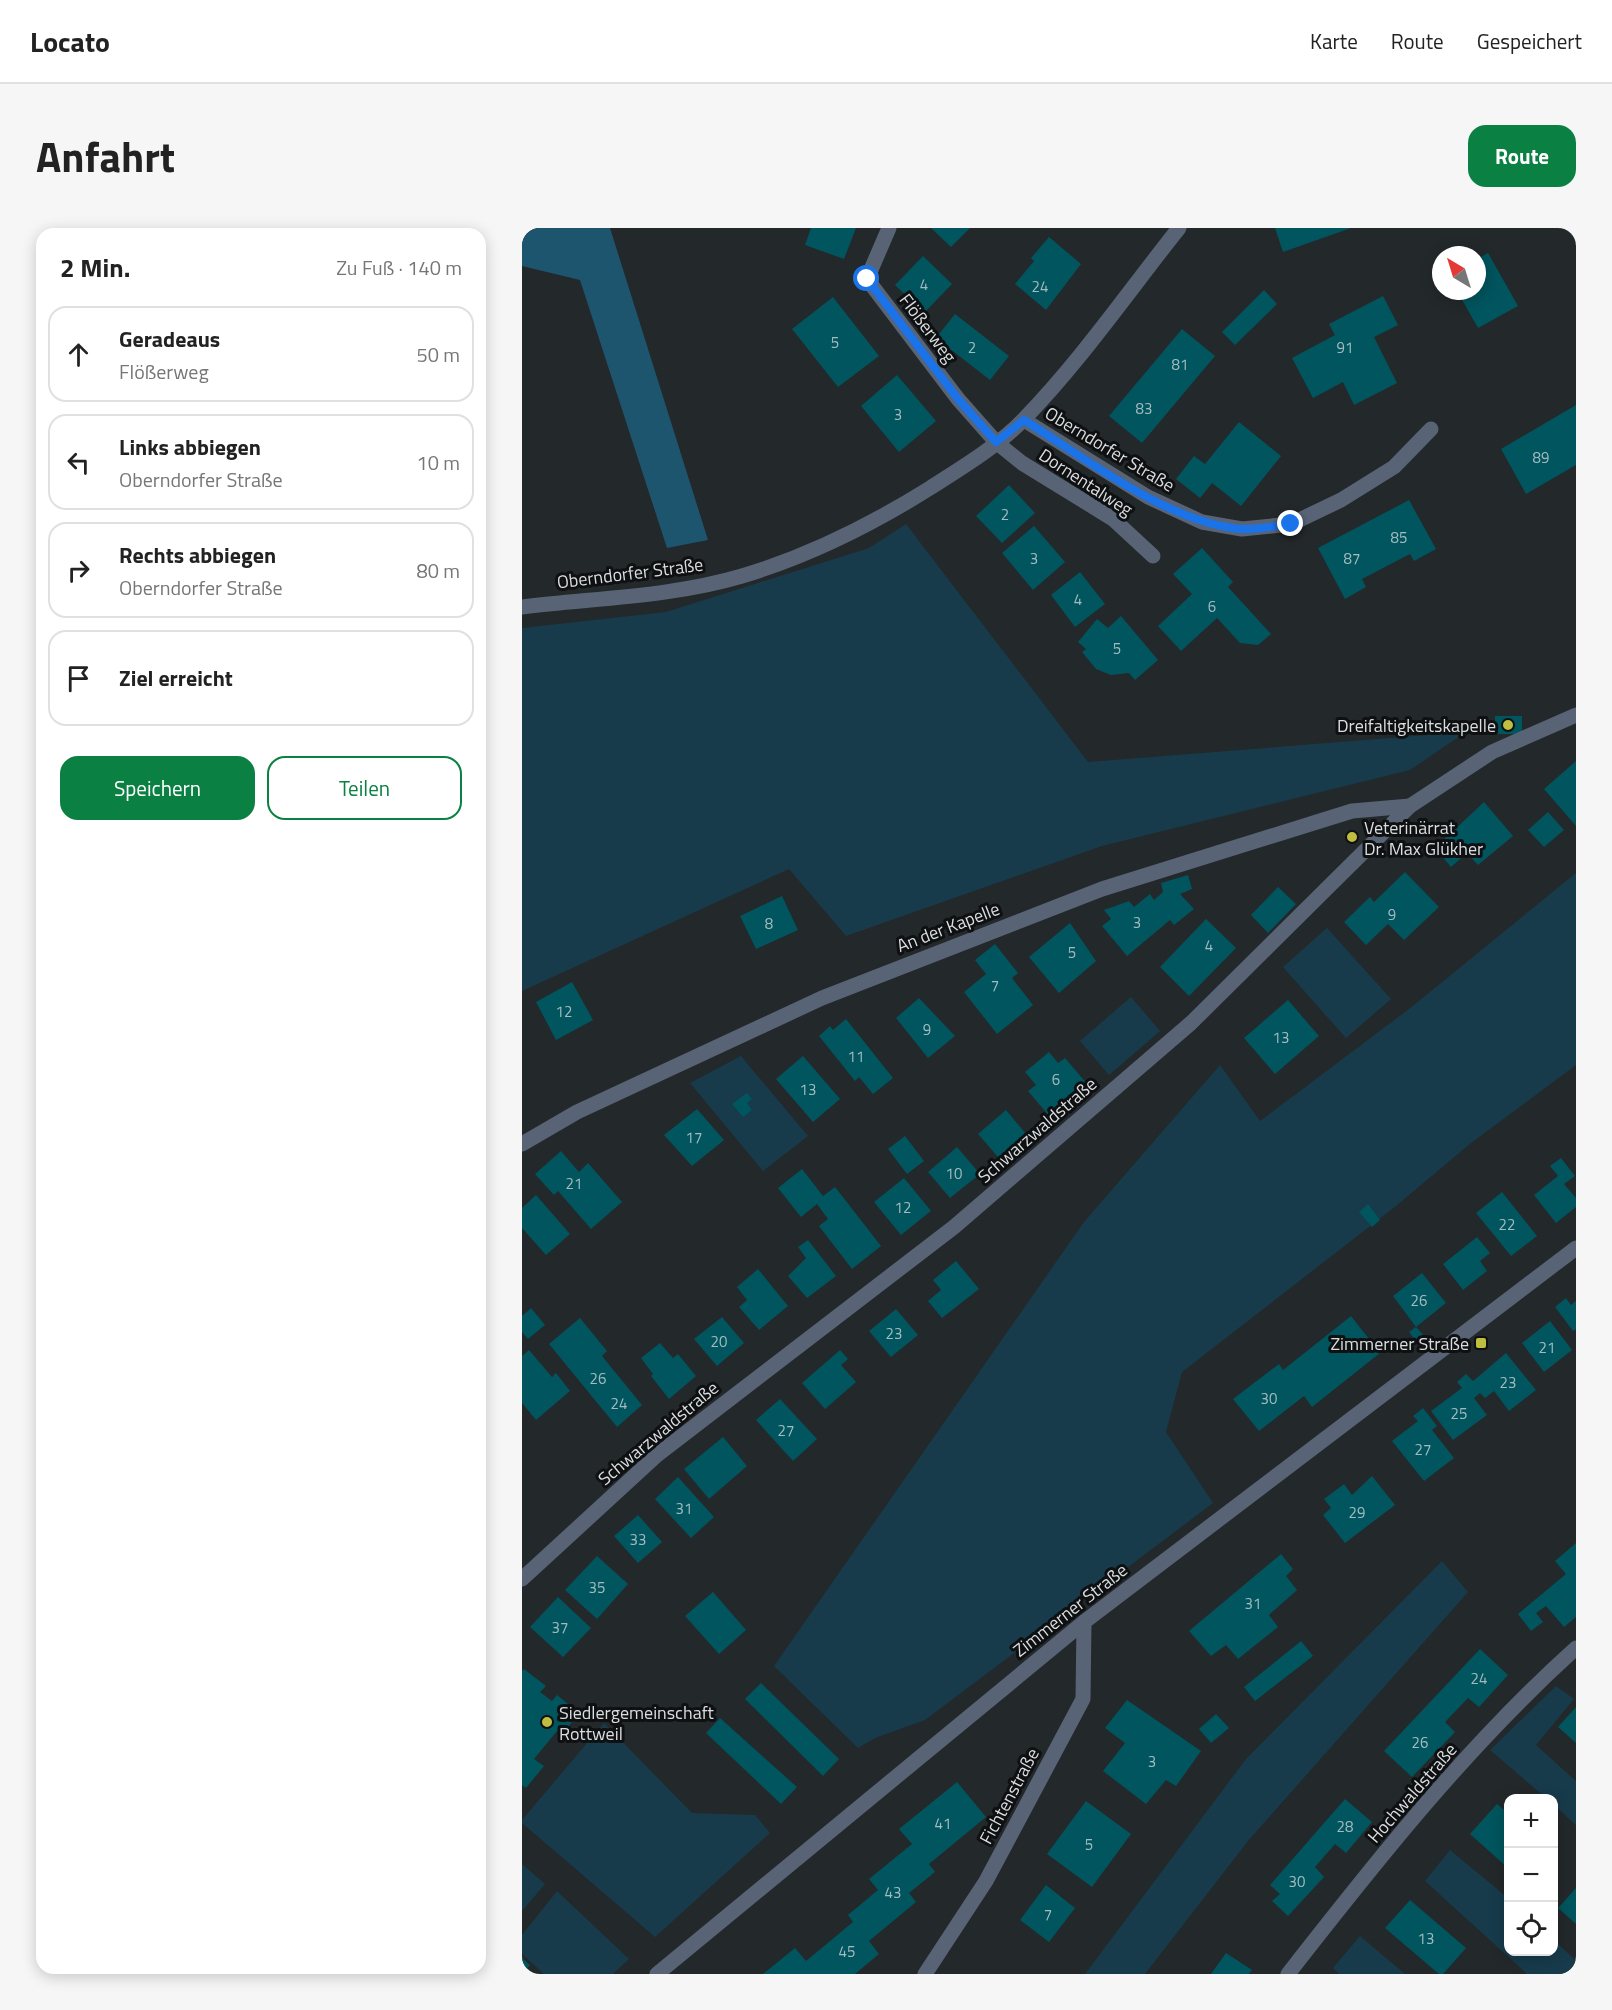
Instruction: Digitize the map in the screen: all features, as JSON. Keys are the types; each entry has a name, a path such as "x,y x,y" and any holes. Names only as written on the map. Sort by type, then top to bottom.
{"street":[{"name":"Flößerweg","path":"889,228 867,279 958,399 996,442"},
{"name":"Oberndorfer Straße","path":"522,607 666,592 741,576 816,550 878,520 943,480 1024,420 1101,331 1179,228"},
{"name":"Oberndorfer Straße","path":"1024,420 1148,497 1202,522 1242,529 1291,524 1341,500 1394,467 1431,429"},
{"name":"Dornentalweg","path":"996,442 1022,463 1113,519 1154,556"},
{"name":"Schwarzwaldstraße","path":"522,1579 657,1455 954,1227 1183,1031 1410,806 1492,752 1576,715"},
{"name":"An der Kapelle","path":"522,1144 577,1112 822,998 1102,889 1352,811 1410,806"},
{"name":"Zimmerner Straße","path":"657,1974 1084,1622 1576,1248"},
{"name":"Fichtenstraße","path":"924,1974 986,1881 1083,1699 1084,1622"},
{"name":"Hochwaldstraße","path":"1288,1974 1350,1894 1457,1769 1576,1648"}],"shaded area":[{"path":"522,228 610,228 708,540 667,548 580,280 522,266"},
{"path":"906,524 1088,762 1466,732 1410,770 1102,846 846,936 789,869 522,991 522,628 666,612 869,548"},
{"path":"1576,873 1576,1065 1471,1143 1396,1206 1182,1372 1166,1432 1213,1503 925,1720 875,1738 858,1748 774,1666 1084,1222 1220,1065 1260,1121 1409,1009"},
{"path":"1327,928 1391,999 1346,1038 1283,967"},
{"path":"1131,997 1160,1031 1109,1075 1080,1041"},
{"path":"741,1056 808,1136 763,1171 690,1083"},
{"path":"1442,1561 1468,1592 1248,1841 1145,1974 1085,1974 1246,1759"},
{"path":"1556,1686 1574,1699 1536,1745 1576,1781 1576,1825 1558,1809 1558,1794 1541,1794 1490,1750"},
{"path":"604,1723 692,1813 755,1815 770,1833 655,1937 522,1823 522,1820"},
{"path":"1450,1850 1504,1895 1504,1953 1425,1881"},
{"path":"522,1864 545,1884 522,1911"},
{"path":"557,1891 629,1959 613,1974 544,1974 522,1954 522,1935"},
{"path":"1360,1936 1405,1974 1339,1974 1333,1968"},
{"path":"1558,1944 1576,1961 1576,1974 1527,1974 1507,1956 1558,1956"}],"building":[{"path":"811,228 856,228 844,259 805,245"},
{"path":"931,228 970,228 951,247"},
{"path":"1275,228 1351,228 1283,252"},
{"path":"1049,237 1081,264 1046,310 1015,284 1034,261 1031,258"},
{"path":"1488,253 1518,306 1478,328 1462,300 1486,300 1486,254"},
{"path":"923,256 952,284 924,313 895,285"},
{"path":"1264,290 1277,304 1235,345 1222,332"},
{"path":"1383,296 1398,325 1374,337 1397,383 1354,405 1343,382 1313,398 1292,358 1335,335 1329,324"},
{"path":"833,297 879,356 838,387 792,329"},
{"path":"955,314 1009,356 990,380 936,338"},
{"path":"1182,329 1215,356 1142,443 1109,416"},
{"path":"897,375 936,421 899,452 861,406"},
{"path":"1576,405 1576,465 1526,494 1501,449"},
{"path":"1239,422 1281,456 1241,506 1212,483 1200,498 1176,479 1194,456 1205,464"},
{"path":"1009,485 1035,513 1002,543 976,516"},
{"path":"1409,500 1436,549 1414,561 1410,554 1362,579 1366,587 1345,599 1318,548"},
{"path":"1034,526 1065,562 1033,590 1002,553"},
{"path":"1202,548 1233,582 1228,587 1271,634 1258,645 1240,643 1217,618 1181,651 1158,626 1192,594 1173,574"},
{"path":"1080,572 1105,604 1075,627 1051,595"},
{"path":"1121,616 1158,660 1135,680 1129,673 1111,675 1096,669 1082,652 1086,649 1078,642 1097,619 1108,628"},
{"name":"Dreifaltigkeitskapelle","path":"1495,716 1522,716 1522,734 1495,734"},
{"path":"1576,761 1576,826 1544,789"},
{"path":"1484,802 1513,836 1478,865 1467,853 1451,867 1435,848"},
{"path":"1548,812 1564,830 1544,847 1528,830"},
{"path":"1405,872 1439,907 1404,940 1388,924 1366,945 1344,922 1370,897 1374,902"},
{"path":"1188,875 1192,889 1180,894 1194,909 1174,925 1170,920 1127,956 1102,926 1111,919 1104,910 1129,901 1134,907 1150,894 1154,900 1163,892 1161,883"},
{"path":"1278,887 1296,904 1268,933 1251,915"},
{"path":"782,896 798,930 756,949 740,916"},
{"path":"1206,919 1236,948 1189,996 1160,967"},
{"path":"1070,923 1096,961 1059,993 1029,957"},
{"path":"995,944 1018,973 1012,978 1033,1005 997,1034 964,992 986,974 975,960"},
{"path":"572,982 593,1020 556,1040 536,1002"},
{"path":"919,998 955,1036 928,1058 896,1018"},
{"path":"1288,1000 1319,1036 1275,1074 1244,1038"},
{"path":"846,1019 893,1078 873,1094 859,1077 855,1081 819,1036 830,1026 833,1030"},
{"path":"1049,1052 1058,1063 1065,1058 1088,1085 1050,1117 1028,1091 1036,1085 1025,1072"},
{"path":"803,1056 840,1099 813,1122 776,1079"},
{"path":"747,1093 752,1099 747,1103 752,1110 743,1117 732,1104"},
{"path":"697,1109 724,1140 692,1166 664,1135"},
{"path":"1006,1110 1026,1134 998,1157 978,1134"},
{"path":"905,1136 924,1161 907,1174 888,1149"},
{"path":"957,1147 980,1174 950,1198 928,1172"},
{"path":"561,1151 579,1172 588,1163 622,1202 591,1229 558,1191 554,1195 535,1174"},
{"path":"1561,1158 1575,1176 1564,1184 1576,1198 1576,1207 1556,1223 1534,1195 1558,1176 1550,1166"},
{"path":"802,1169 823,1196 835,1187 881,1246 852,1269 819,1226 828,1219 817,1204 801,1217 778,1188"},
{"path":"904,1178 931,1211 901,1235 874,1202"},
{"path":"1502,1192 1537,1236 1511,1256 1476,1213"},
{"path":"536,1195 570,1234 546,1255 522,1228 522,1208"},
{"path":"1368,1204 1380,1220 1372,1227 1359,1212"},
{"path":"1477,1237 1490,1253 1480,1261 1487,1271 1463,1290 1443,1264"},
{"path":"808,1240 836,1276 807,1298 788,1276 806,1258 798,1247"},
{"path":"956,1261 979,1289 942,1318 928,1301 941,1290 933,1280"},
{"path":"758,1269 788,1306 759,1330 739,1307 747,1300 737,1287"},
{"path":"1422,1273 1446,1303 1416,1327 1393,1296"},
{"path":"1566,1298 1571,1305 1576,1301 1576,1329 1573,1331 1555,1307"},
{"path":"531,1308 545,1325 528,1339 522,1332 522,1316"},
{"path":"896,1309 918,1335 891,1357 869,1331"},
{"path":"1351,1316 1380,1353 1312,1407 1304,1396 1259,1431 1233,1399 1279,1364 1283,1370"},
{"path":"722,1317 744,1343 717,1366 694,1339"},
{"path":"580,1318 607,1351 602,1356 642,1405 617,1427 549,1344"},
{"path":"1550,1321 1572,1350 1544,1372 1522,1343"},
{"path":"1416,1327 1426,1338 1418,1344 1409,1332"},
{"path":"660,1343 673,1358 678,1354 696,1376 669,1399 651,1376 653,1374 641,1358"},
{"path":"529,1350 552,1377 556,1373 570,1391 536,1420 522,1403 522,1356"},
{"path":"840,1350 848,1359 841,1365 856,1382 825,1409 802,1383"},
{"path":"1506,1353 1536,1390 1509,1411 1494,1391 1485,1398 1480,1393 1474,1398 1487,1415 1453,1440 1431,1411 1462,1388 1457,1382 1466,1374 1473,1381"},
{"path":"780,1399 817,1439 793,1461 756,1420"},
{"path":"1423,1408 1437,1426 1432,1430 1454,1458 1424,1481 1392,1441 1418,1421 1413,1416"},
{"path":"723,1437 747,1466 709,1499 684,1469"},
{"path":"1372,1476 1395,1505 1345,1543 1323,1515 1331,1508 1324,1499 1344,1484 1352,1495"},
{"path":"678,1477 714,1517 691,1538 655,1499"},
{"path":"638,1515 662,1542 638,1563 614,1536"},
{"path":"1576,1543 1576,1617 1564,1627 1546,1606 1536,1613 1543,1622 1531,1631 1518,1614 1566,1574 1555,1561"},
{"path":"1281,1554 1293,1569 1286,1576 1297,1590 1269,1615 1278,1627 1238,1659 1226,1645 1211,1656 1189,1631"},
{"path":"597,1556 628,1584 597,1619 565,1590"},
{"path":"713,1592 746,1630 719,1654 685,1616"},
{"path":"558,1597 591,1628 563,1657 530,1627"},
{"path":"1301,1641 1313,1656 1255,1701 1244,1687"},
{"path":"1480,1649 1508,1675 1479,1707 1468,1698 1445,1722 1455,1732 1412,1777 1384,1751"},
{"name":"Siedlergemeinschaft Rottweil","path":"524,1669 546,1686 540,1692 552,1701 557,1695 579,1713 562,1735 557,1731 534,1759 544,1766 526,1788 522,1785 522,1671"},
{"path":"761,1683 839,1759 823,1776 745,1699"},
{"path":"1127,1700 1201,1751 1176,1786 1166,1780 1146,1804 1103,1771 1125,1743 1105,1728"},
{"path":"1576,1707 1576,1743 1558,1727"},
{"path":"1216,1714 1229,1728 1211,1743 1199,1729"},
{"path":"720,1718 797,1787 781,1804 706,1733"},
{"path":"957,1782 986,1817 929,1864 935,1872 909,1893 916,1902 869,1941 879,1954 855,1974 763,1974 795,1948 806,1961 853,1922 848,1915 878,1890 869,1879 912,1844 899,1829"},
{"path":"1345,1799 1372,1822 1346,1853 1335,1844 1315,1867 1324,1877 1288,1916 1272,1901 1280,1894 1270,1885"},
{"path":"1086,1801 1131,1834 1092,1887 1047,1854"},
{"path":"1497,1804 1504,1810 1504,1865 1470,1834"},
{"path":"1046,1885 1075,1908 1049,1942 1020,1920"},
{"path":"1576,1888 1576,1924 1558,1908"},
{"path":"1410,1900 1466,1948 1443,1974 1439,1974 1385,1928"},
{"path":"1226,1953 1252,1970 1249,1974 1211,1974"},
{"path":"522,1958 530,1965 522,1974"}],"place":[{"name":"Dreifaltigkeitskapelle","path":"1508,725"},
{"name":"Veterinärrat Dr. Max Glükher","path":"1352,837"},
{"name":"Zimmerner Straße","path":"1481,1343"},
{"name":"Siedlergemeinschaft Rottweil","path":"547,1722"}],"route":[{"path":"867,279 958,399 996,442 1024,420 1148,497 1202,522 1242,529 1291,524"}]}
